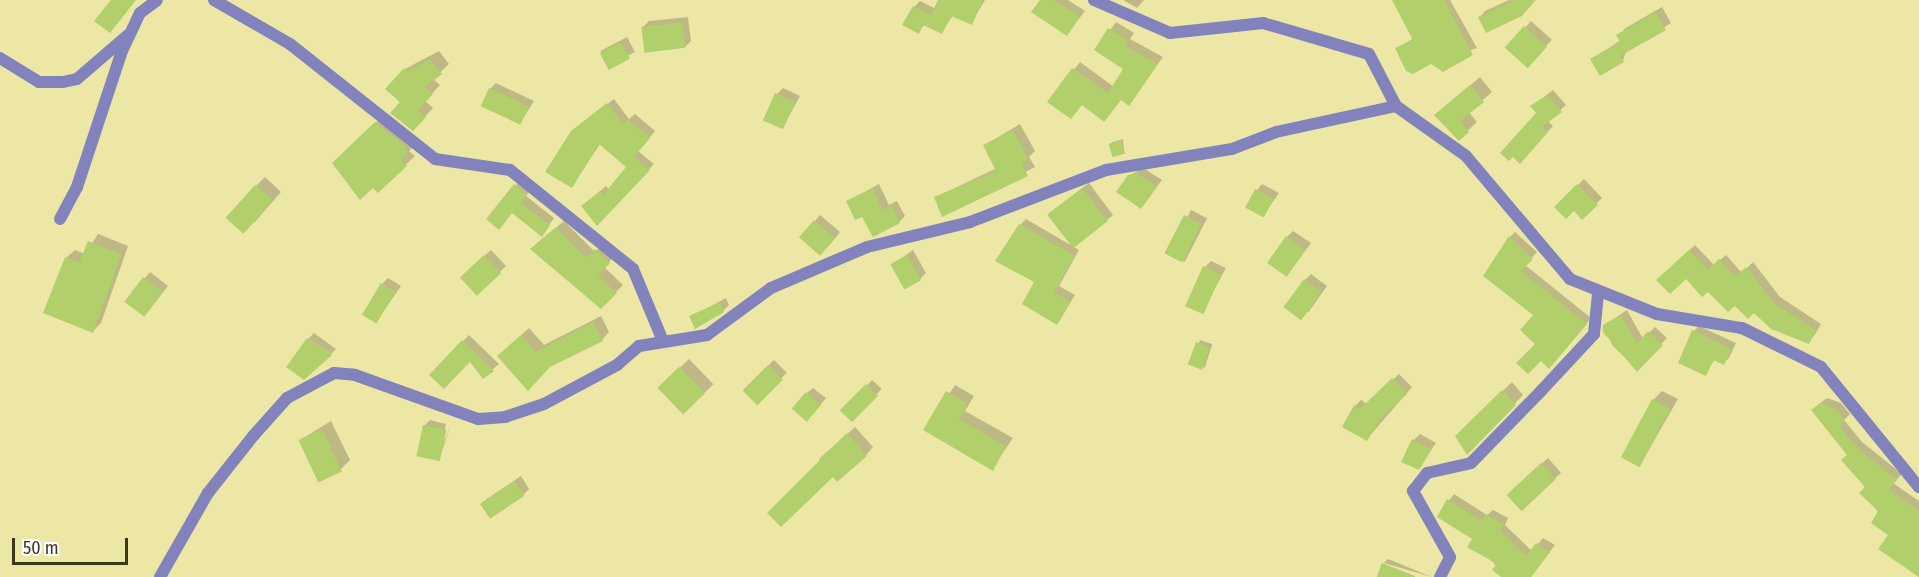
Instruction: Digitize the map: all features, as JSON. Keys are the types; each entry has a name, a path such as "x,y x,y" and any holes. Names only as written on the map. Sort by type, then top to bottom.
{"street":[{"path":"60,219 77,187 131,33 140,13 157,0"},
{"path":"214,0 290,44 435,159 510,170 633,269 663,341"},
{"path":"1094,0 1170,33 1263,23 1369,54 1396,106 1466,156 1547,258 1598,294 1657,314 1742,328 1800,353 1835,382 1919,487"},
{"path":"0,58 39,82 63,82 77,79 131,33"},
{"path":"160,577 208,493 287,398 334,373 356,375 478,418 505,417 544,404 617,365 639,346 707,335 771,288 867,247 970,222 1106,170 1233,149 1276,132 1396,106"},
{"path":"1440,577 1450,557 1413,491 1427,473 1472,464 1541,391 1594,334 1598,294"}],"building":[{"path":"111,0 136,0 110,33 94,21"},
{"path":"938,0 983,0 972,25 951,16 942,34 923,25 919,34 902,25 913,6 931,15"},
{"path":"1040,0 1054,0 1080,17 1067,36 1031,12"},
{"path":"1392,0 1444,0 1473,55 1443,72 1431,64 1413,74 1406,71 1395,48 1413,40"},
{"path":"1514,0 1536,0 1522,16 1486,33 1478,17"},
{"path":"1656,12 1666,30 1620,56 1624,62 1600,76 1590,59 1620,42 1616,35"},
{"path":"682,22 685,48 644,53 641,27"},
{"path":"1524,26 1547,47 1528,68 1505,48"},
{"path":"1108,28 1128,40 1125,46 1158,64 1129,106 1121,100 1104,122 1082,105 1071,119 1047,102 1072,68 1108,93 1123,69 1094,50"},
{"path":"621,42 630,59 609,70 600,53"},
{"path":"430,59 442,74 425,87 433,94 418,110 426,117 413,131 390,113 400,102 385,89 404,68 408,71"},
{"path":"1470,85 1484,102 1460,121 1469,132 1459,141 1434,115"},
{"path":"489,88 529,107 520,125 481,106"},
{"path":"775,93 795,102 783,129 763,120"},
{"path":"1547,95 1562,112 1542,127 1548,132 1520,164 1513,157 1509,161 1500,153 1536,113 1530,106"},
{"path":"607,103 623,124 628,119 650,138 634,157 650,170 597,226 581,206 600,191 603,195 626,167 599,144 572,188 545,172 571,131"},
{"path":"375,122 402,143 408,154 401,160 407,166 378,193 373,188 360,200 332,163"},
{"path":"1013,130 1028,159 1022,164 1028,176 942,217 934,197 996,171 983,145"},
{"path":"1121,140 1125,153 1113,157 1109,144"},
{"path":"1137,173 1157,187 1141,209 1116,192 1128,175"},
{"path":"514,184 527,195 521,203 550,225 542,237 512,213 499,230 486,219"},
{"path":"1577,184 1598,205 1582,220 1574,211 1566,219 1554,207"},
{"path":"255,185 273,201 243,234 226,218"},
{"path":"873,188 882,210 891,205 900,223 873,237 862,217 855,220 846,201"},
{"path":"1082,188 1108,221 1073,248 1047,215"},
{"path":"1255,189 1274,199 1264,217 1245,208"},
{"path":"1184,215 1202,224 1182,262 1164,253"},
{"path":"814,220 835,238 820,256 799,237"},
{"path":"1019,224 1075,256 1054,292 1071,302 1057,325 1022,304 1034,282 995,261"},
{"path":"556,227 586,258 595,249 610,263 598,276 617,293 601,309 530,249"},
{"path":"1286,236 1306,250 1287,277 1267,263"},
{"path":"1509,236 1533,259 1521,271 1587,324 1549,369 1541,361 1528,374 1516,363 1535,344 1520,330 1533,315 1483,276"},
{"path":"88,241 121,254 93,333 43,313 65,257 79,263"},
{"path":"1689,250 1708,270 1719,259 1735,277 1746,267 1774,303 1816,330 1809,344 1771,329 1754,313 1748,319 1735,306 1728,312 1708,292 1702,297 1686,279 1670,294 1656,280"},
{"path":"484,255 501,273 477,296 460,278"},
{"path":"907,255 921,280 904,290 890,264"},
{"path":"1203,266 1221,274 1203,314 1185,306"},
{"path":"143,277 163,292 144,317 124,302"},
{"path":"1304,279 1322,292 1301,320 1283,307"},
{"path":"381,283 396,292 377,323 362,315"},
{"path":"720,302 724,312 695,329 689,316"},
{"path":"1620,315 1637,343 1648,331 1663,345 1637,372 1603,332 1603,325"},
{"path":"593,322 603,341 550,367 528,391 497,356 521,335 536,352"},
{"path":"1692,330 1732,349 1724,365 1713,360 1706,376 1678,363"},
{"path":"307,338 332,355 304,380 286,367"},
{"path":"462,340 494,371 483,379 470,362 444,389 429,375"},
{"path":"1196,342 1210,347 1202,370 1188,365"},
{"path":"768,365 783,380 757,405 743,390"},
{"path":"679,367 705,394 683,414 657,388"},
{"path":"1392,378 1407,394 1379,420 1367,441 1342,427 1354,405 1360,409"},
{"path":"866,384 878,396 852,422 840,410"},
{"path":"1502,390 1516,405 1467,455 1455,436"},
{"path":"946,391 968,404 959,419 1006,446 993,471 923,430"},
{"path":"806,392 821,405 807,422 792,409"},
{"path":"1652,399 1671,409 1640,467 1621,457"},
{"path":"1820,403 1835,409 1845,421 1839,426 1856,447 1897,480 1889,490 1919,511 1919,577 1878,549 1888,535 1871,523 1878,511 1859,493 1865,487 1841,460 1847,455 1811,410"},
{"path":"423,425 446,430 440,461 416,456"},
{"path":"322,429 342,472 318,483 298,440"},
{"path":"847,433 867,456 837,482 833,477 781,527 767,513"},
{"path":"1412,439 1432,449 1419,470 1401,462"},
{"path":"1541,463 1556,479 1522,511 1507,495"},
{"path":"514,481 524,496 490,519 480,504"},
{"path":"1447,499 1482,521 1486,514 1504,525 1500,531 1526,556 1536,543 1550,552 1531,577 1501,577 1492,570 1497,564 1467,547 1472,539 1437,517"},
{"path":"1382,563 1415,576 1415,577 1377,577"}]}
